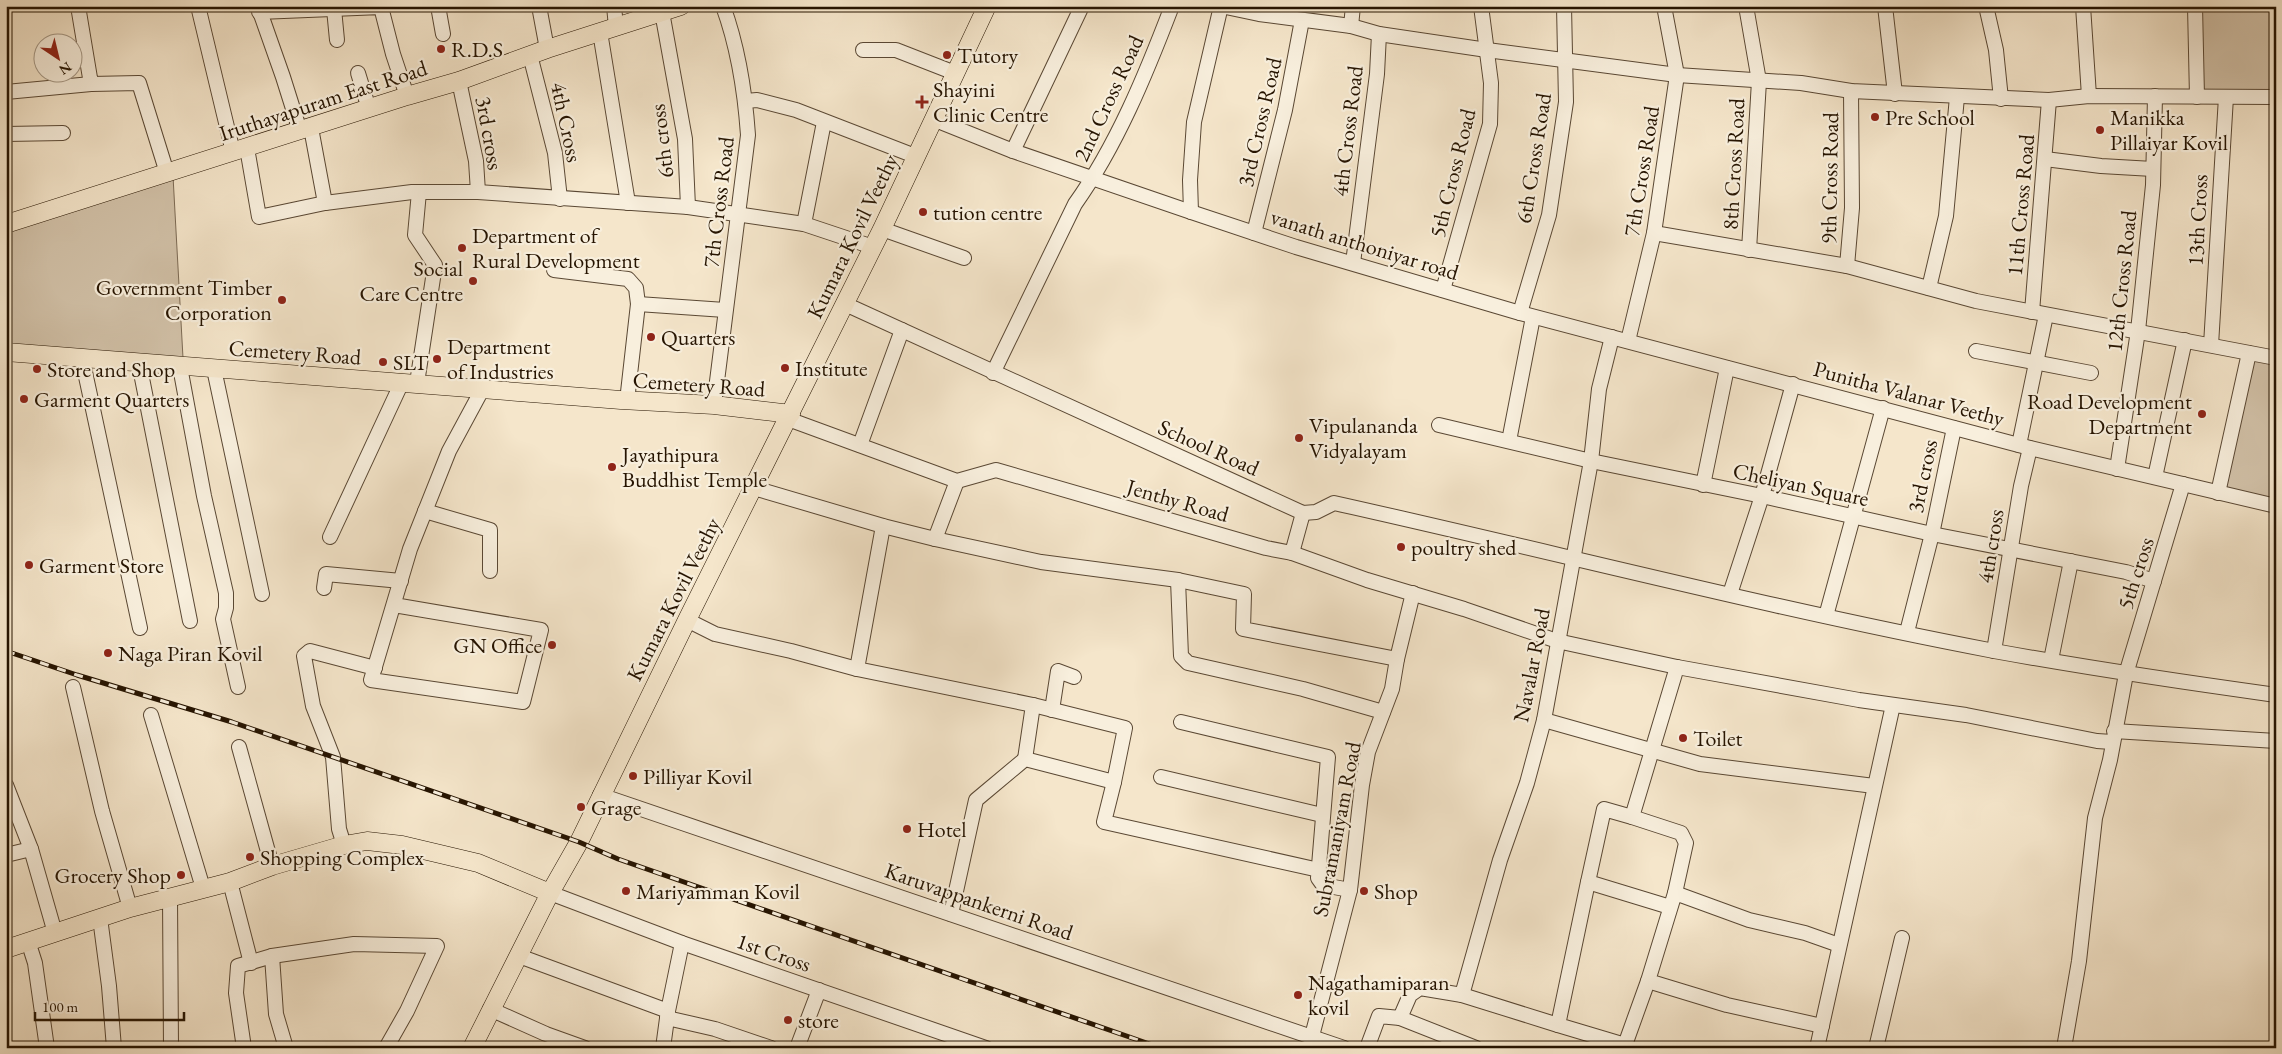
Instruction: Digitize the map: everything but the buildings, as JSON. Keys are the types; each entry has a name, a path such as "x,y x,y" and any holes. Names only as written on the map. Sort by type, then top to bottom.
{"main road":[{"name":"Iruthayapuram East Road","path":"6,224 459,81 547,49 681,6"},
{"name":"Kumara Kovil Veethy","path":"472,1048 550,893 579,842 600,795 790,416 873,247 987,6"},
{"name":"Cemetery Road","path":"6,352 180,367 483,388 627,401 714,405 790,416"},
{"path":"6,949 130,908 230,882 272,866 344,845 367,842 402,844 478,863 550,893"}],"street":[{"path":"78,6 91,84"},
{"path":"198,6 259,217 325,203 419,192 478,192 688,207 804,224 873,247"},
{"path":"438,6 443,34"},
{"path":"540,6 547,49"},
{"path":"614,6 608,29 628,203"},
{"name":"7th Cross Road","path":"714,405 748,135 746,100 728,20 723,6"},
{"path":"1013,152 1082,6"},
{"name":"2nd Cross Road","path":"993,373 1075,204 1093,179 1123,120 1172,6"},
{"path":"1191,212 1190,180 1194,122 1221,6 1260,10 1302,20 1352,26 1379,34 1487,50 1677,75 1801,83 1851,91 2049,100 2089,96 2276,97"},
{"path":"1352,26 1353,6"},
{"name":"5th Cross Road","path":"1443,290 1490,124 1491,83 1481,6"},
{"name":"6th Cross Road","path":"1509,441 1526,315 1549,215 1566,102 1564,6"},
{"name":"7th Cross Road","path":"1628,340 1654,233 1677,75 1664,6"},
{"name":"8th Cross Road","path":"1746,6 1759,81 1749,250"},
{"path":"1885,6 1895,94"},
{"path":"1986,6 1996,50 2001,99"},
{"path":"2083,6 2089,96"},
{"path":"2195,6 2197,97"},
{"path":"325,203 306,129 258,9 385,7 393,54 407,96"},
{"path":"334,9 337,40"},
{"name":"6th cross","path":"662,12 685,139 688,207"},
{"name":"3rd Cross Road","path":"1254,233 1285,110 1302,20"},
{"name":"4th Cross Road","path":"1353,263 1377,74 1379,34"},
{"path":"863,50 896,50 955,73"},
{"name":"4th Cross","path":"530,55 555,153 560,199"},
{"path":"358,73 369,109"},
{"name":"3rd cross","path":"459,81 476,161 478,192"},
{"path":"6,92 91,84 139,83 167,173"},
{"name":"9th Cross Road","path":"1847,266 1852,199 1851,91"},
{"name":"12th Cross Road","path":"2117,469 2138,330 2153,169 2155,96"},
{"path":"1929,288 1946,216 1957,97"},
{"name":"13th Cross","path":"2211,345 2226,97"},
{"path":"746,100 757,100 796,110 915,156"},
{"name":"11th Cross Road","path":"2032,312 2049,100"},
{"name":"vanath anthoniyar road","path":"933,119 1013,152 1254,233 1526,315 1793,384"},
{"path":"804,224 824,122"},
{"path":"6,134 63,133"},
{"path":"2045,159 2101,166 2153,169"},
{"path":"330,538 410,383 435,265 415,235 419,192"},
{"path":"882,228 964,258"},
{"path":"1654,233 1847,266 1929,288 2032,312 2138,330 2276,358"},
{"path":"554,270 628,279 636,288 638,304 627,401"},
{"path":"638,304 725,310"},
{"name":"School Road","path":"845,304 1303,513"},
{"name":"4th cross","path":"1994,651 2021,486 2024,446 2036,362 2046,315"},
{"path":"860,444 902,330"},
{"name":"Navalar Road","path":"1462,995 1500,860 1527,783 1544,720 1591,461 1600,389 1612,337"},
{"path":"2155,477 2186,340"},
{"path":"1976,351 2091,373"},
{"path":"2218,493 2249,353"},
{"path":"82,358 140,628"},
{"path":"139,363 190,621"},
{"path":"180,367 204,496 226,593 226,608 223,619 238,687"},
{"path":"1704,485 1727,368"},
{"path":"214,369 262,594"},
{"path":"1730,594 1762,496 1793,384"},
{"name":"Punitha Valanar Veethy","path":"1793,384 2024,446 2276,506"},
{"path":"394,605 541,630 523,702 371,680 410,549 449,451 483,388"},
{"path":"1826,616 1883,408"},
{"path":"790,416 956,481 935,539"},
{"name":"Cheliyan Square","path":"1439,425 1591,461 1762,496 1932,534 2126,572 2154,581"},
{"name":"3rd cross","path":"1907,632 1932,534 1954,428"},
{"name":"Jenthy Road","path":"956,481 996,470 1257,545 1292,553 1367,580 1413,593 1558,641 1677,667 1893,705 1966,715 2097,741 2113,736 2276,741"},
{"name":"5th cross","path":"2064,1048 2079,961 2095,818 2126,674 2184,484"},
{"path":"754,488 883,526 1041,562 1178,580 1244,594 1243,629 1397,659"},
{"path":"1292,553 1303,513 1316,512 1334,503 1826,616 1994,651 2126,674 2276,696"},
{"path":"425,511 490,530 490,571"},
{"path":"858,669 863,629 883,526"},
{"path":"2051,660 2071,561"},
{"path":"324,588 326,574 401,581"},
{"path":"1178,580 1181,656 1188,663 1302,689 1383,712"},
{"name":"Subramaniyam Road","path":"1312,1036 1350,890 1362,786 1368,752 1392,689 1397,659 1413,593"},
{"path":"687,620 715,634 791,651 858,669 1033,705 1125,728 1104,822 1319,870"},
{"path":"344,845 338,829 333,757 313,706 304,656 310,651 376,668"},
{"path":"1632,818 1677,667"},
{"path":"1052,710 1058,671 1074,677"},
{"path":"74,687 102,811 130,908"},
{"path":"951,914 976,800 1025,759 1033,705"},
{"path":"1816,1048 1853,891 1874,786 1893,705"},
{"path":"151,715 203,888"},
{"path":"1544,720 1700,764 1874,786"},
{"path":"1181,722 1328,757 1318,878 1323,885 1350,890"},
{"path":"239,747 272,866"},
{"path":"1025,759 1114,782"},
{"path":"1161,777 1322,815"},
{"path":"6,787 30,850 55,932"},
{"name":"Karuvappankerni Road","path":"600,795 1344,1048"},
{"path":"1400,1018 1410,995 1420,988 1462,995 1558,1025 1629,1046 1675,892 1686,843 1681,834 1604,809 1558,1025"},
{"path":"6,856 30,850"},
{"path":"230,882 251,963"},
{"path":"1588,882 1670,907"},
{"path":"1675,892 1749,920 1805,933 1839,946"},
{"name":"1st Cross","path":"550,893 682,943 986,1048"},
{"path":"170,897 172,1048"},
{"path":"100,918 109,986 114,1048"},
{"path":"1876,1048 1902,938"},
{"path":"28,941 35,963 47,1048"},
{"path":"663,1048 667,1014 682,943"},
{"path":"244,1048 236,993 238,966 272,956 354,944 437,946 407,1012 386,1048"},
{"path":"272,956 276,1014 286,1048"},
{"path":"519,956 667,1014 770,1048"},
{"path":"1648,981 1727,1005 1822,1026"},
{"path":"797,1048 820,990"},
{"path":"490,1009 546,1034 585,1048"},
{"path":"1366,1048 1379,1016 1400,1018 1476,1048"}],"shaded area":[{"path":"2200,6 2276,6 2276,91 2201,90"},
{"path":"173,176 183,358 6,346 6,228"},
{"path":"2251,359 2276,360 2276,501 2224,488"}],"railway":[{"path":"6,651 77,675 232,722 579,842 618,859 1161,1048"}],"place":[{"name":"R.D.S","path":"441,49"},
{"name":"Tutory","path":"947,55"},
{"name":"Shayini Clinic Centre","path":"922,102"},
{"name":"Pre School","path":"1875,117"},
{"name":"Manikka Pillaiyar Kovil","path":"2100,130"},
{"name":"tution centre","path":"923,212"},
{"name":"Department of Rural Development","path":"462,248"},
{"name":"Social Care Centre","path":"473,281"},
{"name":"Government Timber Corporation","path":"282,300"},
{"name":"Quarters","path":"651,337"},
{"name":"Department of Industries","path":"437,359"},
{"name":"SLT","path":"383,362"},
{"name":"Institute","path":"785,368"},
{"name":"Store and Shop","path":"37,369"},
{"name":"Garment Quarters","path":"24,399"},
{"name":"Road Development Department","path":"2202,414"},
{"name":"Vipulananda Vidyalayam","path":"1299,438"},
{"name":"Jayathipura Buddhist Temple","path":"612,467"},
{"name":"poultry shed","path":"1401,547"},
{"name":"Garment Store","path":"29,565"},
{"name":"GN Office","path":"552,645"},
{"name":"Naga Piran Kovil","path":"108,653"},
{"name":"Toilet","path":"1683,738"},
{"name":"Pilliyar Kovil","path":"633,776"},
{"name":"Grage","path":"581,807"},
{"name":"Hotel","path":"907,829"},
{"name":"Shopping Complex","path":"250,857"},
{"name":"Grocery Shop","path":"181,875"},
{"name":"Mariyamman Kovil","path":"626,891"},
{"name":"Shop","path":"1364,891"},
{"name":"Nagathamiparan kovil","path":"1298,995"},
{"name":"store","path":"788,1020"}]}
